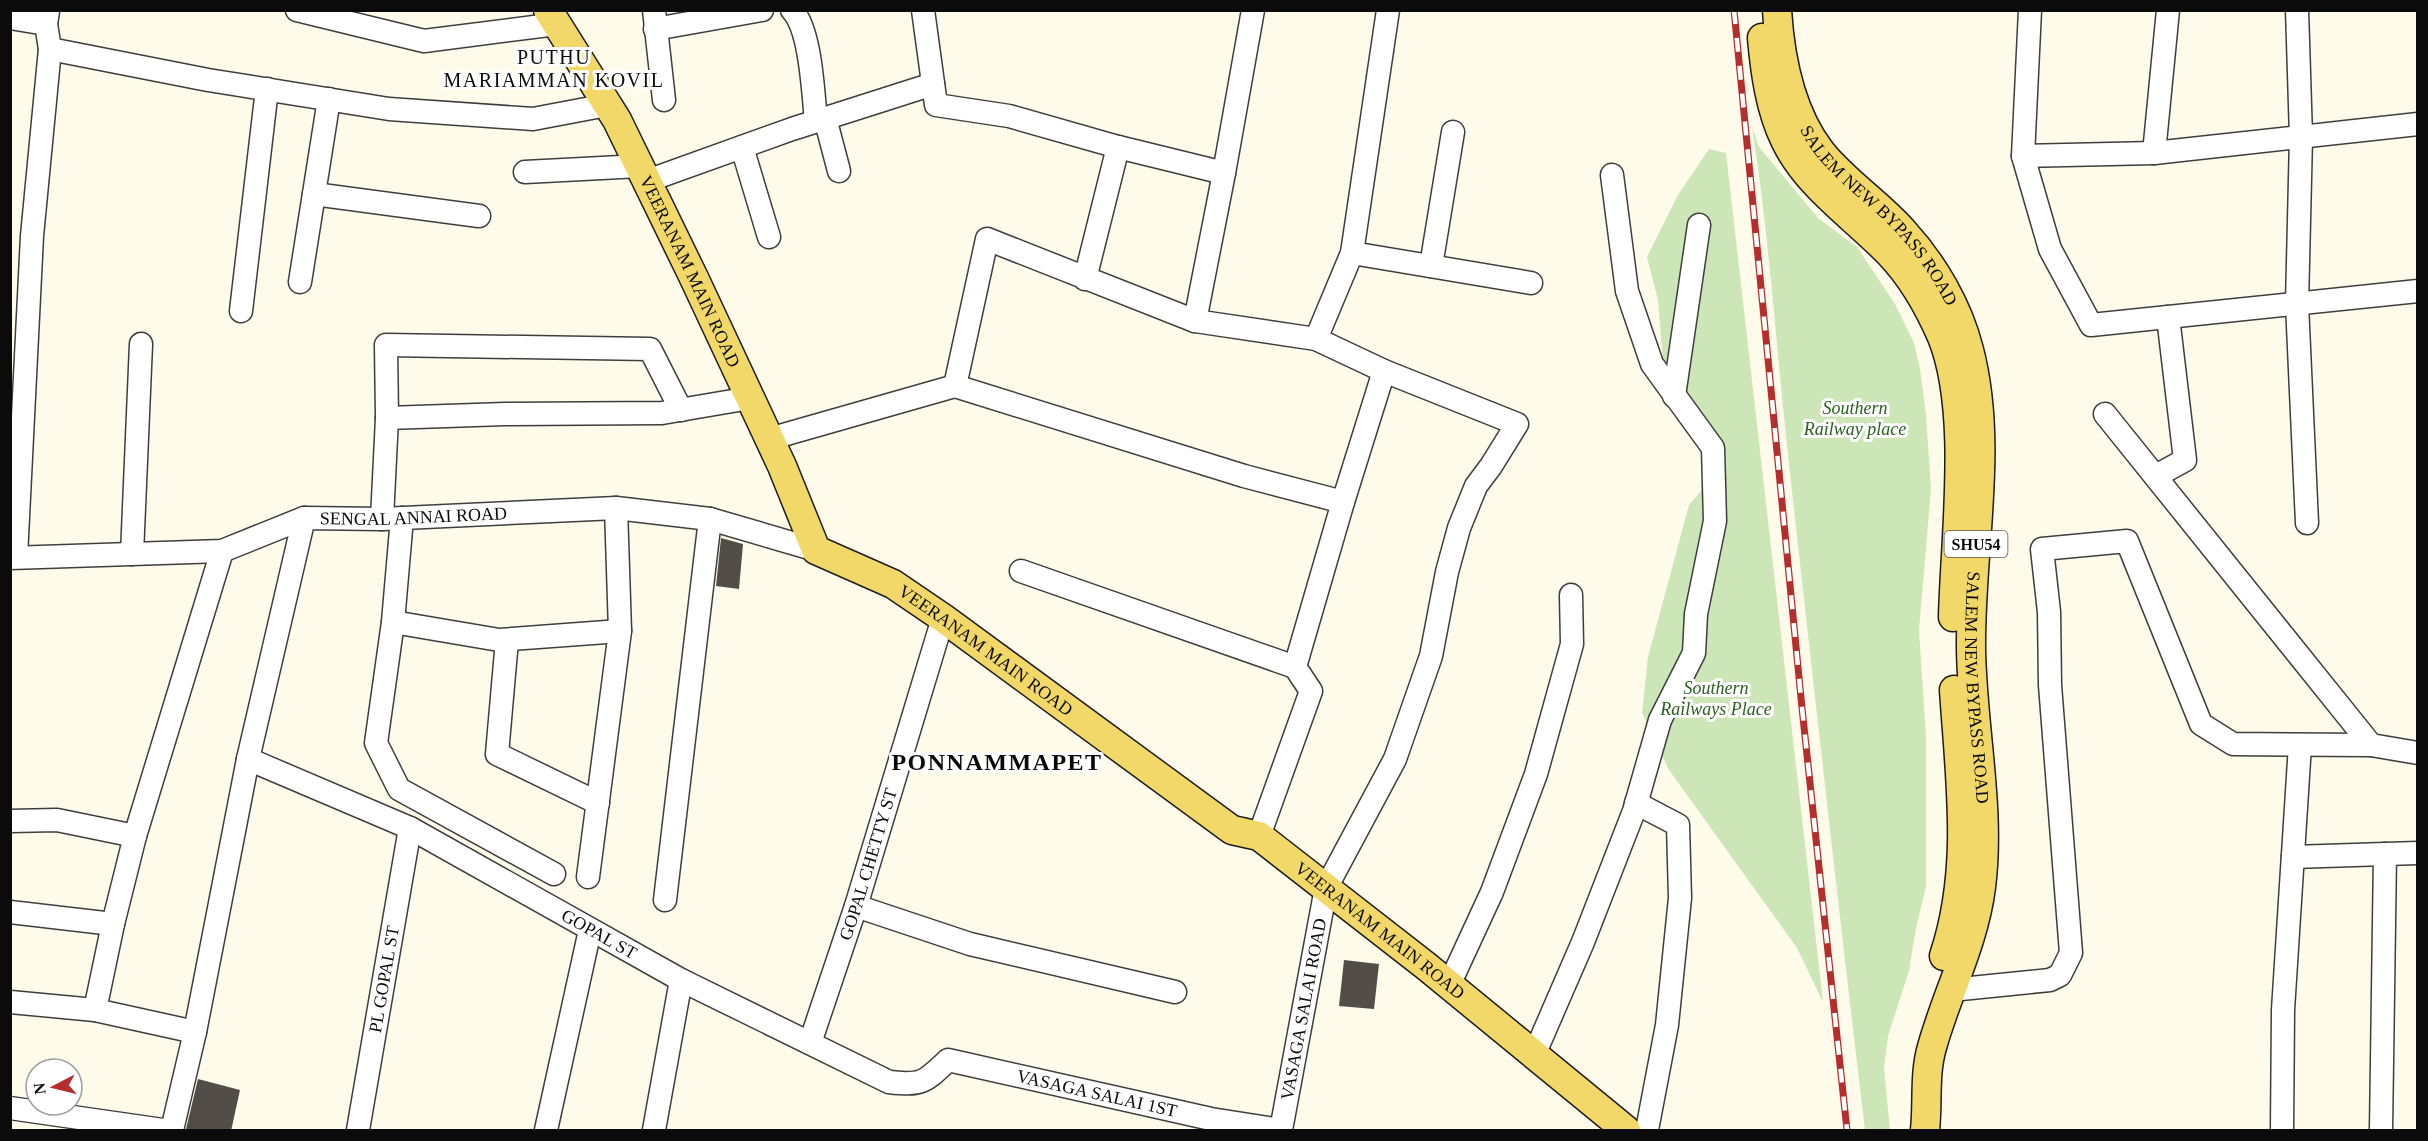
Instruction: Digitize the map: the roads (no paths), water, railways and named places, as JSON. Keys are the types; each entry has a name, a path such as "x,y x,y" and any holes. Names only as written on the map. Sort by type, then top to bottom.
{"main road":[{"name":"SALEM NEW BYPASS ROAD","path":"1760,10 1769,87 1775,114 1785,141 1817,184 1890,254 1916,286 1943,339 1952,370 1957,412 1959,473 1953,593 1953,668 1964,822 1963,855 1956,914 1917,1040 1911,1090 1916,1131"},
{"name":"SALEM NEW BYPASS ROAD","path":"1777,10 1779,39 1786,72 1805,126 1821,152 1903,230 1929,264 1945,289 1959,318 1970,351 1980,436 1971,648 1984,841 1981,888 1975,918 1930,1051 1925,1131"},
{"name":"VEERANAM MAIN ROAD","path":"553,17 617,120 750,398 816,549 893,584 943,618 1232,830 1259,836 1449,986 1626,1131"}],"street":[{"path":"297,10 424,41 553,17"},
{"path":"664,100 654,20 762,10"},
{"path":"792,10 800,19 820,120 839,171"},
{"path":"923,10 936,105 1009,116 1118,147 1224,173"},
{"path":"1195,321 1253,10"},
{"path":"1316,339 1352,253 1388,10"},
{"path":"2030,10 2023,156 2050,249 2091,326 2418,291"},
{"path":"2154,153 2168,10"},
{"path":"2298,10 2301,137 2297,304 2307,523"},
{"path":"10,18 47,17 50,49 32,236 14,558"},
{"path":"50,49 389,109 533,118 607,105"},
{"path":"525,172 643,173 742,147 933,84"},
{"path":"241,311 267,89"},
{"path":"300,282 329,99"},
{"path":"2023,156 2154,153 2418,124"},
{"path":"1431,266 1453,132"},
{"path":"742,147 769,237"},
{"path":"1085,279 1118,147"},
{"path":"1534,1055 1582,942 1636,803 1660,720 1694,653 1696,614 1715,521 1713,448 1652,364 1627,291 1612,175"},
{"path":"314,194 479,216"},
{"path":"1674,396 1699,225"},
{"path":"955,386 987,239 1195,321 1316,339 1384,371 1295,667"},
{"path":"1352,253 1531,283"},
{"path":"2156,476 2185,460 2168,317"},
{"path":"132,554 141,344"},
{"path":"555,874 399,789 376,743 393,622 386,345 650,349 681,410"},
{"name":"VASAGA SALAI ROAD","path":"1280,1131 1326,888 1395,759 1431,656 1447,572 1459,528 1476,486 1517,424 1384,371"},
{"path":"769,439 955,386 1244,476 1343,502"},
{"path":"387,418 505,414 662,413 750,398"},
{"path":"2105,414 2371,745"},
{"path":"588,877 620,631 616,508"},
{"name":"SENGAL ANNAI ROAD","path":"14,558 222,551 304,518 392,518 616,508 710,519 816,549"},
{"path":"172,1131 195,1032 248,759 304,518"},
{"path":"665,900 710,519"},
{"path":"1951,990 2050,980 2060,975 2071,953 2050,685 2049,612 2042,549 2127,541 2200,724 2233,744 2371,745 2418,753"},
{"path":"95,1010 135,836 222,551"},
{"path":"1021,571 1295,667 1311,691 1259,836"},
{"path":"1449,986 1492,892 1536,774 1572,644 1571,595"},
{"name":"GOPAL CHETTY ST","path":"810,1042 856,906 943,618"},
{"path":"393,622 499,640 620,631"},
{"path":"507,640 497,754 598,803"},
{"path":"2282,1131 2283,1010 2301,745"},
{"name":"GOPAL ST","path":"248,759 410,828 681,980 889,1082 908,1084 926,1081 948,1060"},
{"path":"1636,803 1678,825 1680,898 1667,1025 1647,1131"},
{"path":"10,821 57,820 135,836"},
{"name":"PL GOPAL ST","path":"358,1131 410,828"},
{"path":"2293,857 2418,853"},
{"path":"2381,1131 2385,854"},
{"path":"856,906 969,944 1175,992"},
{"path":"10,912 113,924"},
{"path":"546,1131 590,930"},
{"path":"654,1131 681,980"},
{"path":"10,1002 95,1010 195,1032"},
{"name":"VASAGA SALAI 1ST","path":"948,1060 1211,1119 1280,1131"},
{"path":"10,1108 163,1131"}],"railway":[{"path":"1734,10 1802,708 1847,1130"}],"district":[{"name":"PUTHU MARIAMMAN KOVIL","path":"554,68"},
{"name":"PONNAMMAPET","path":"997,762"}],"park label":[{"name":"Southern Railway place","path":"1855,418"},
{"name":"Southern Railways Place","path":"1716,698"}]}
